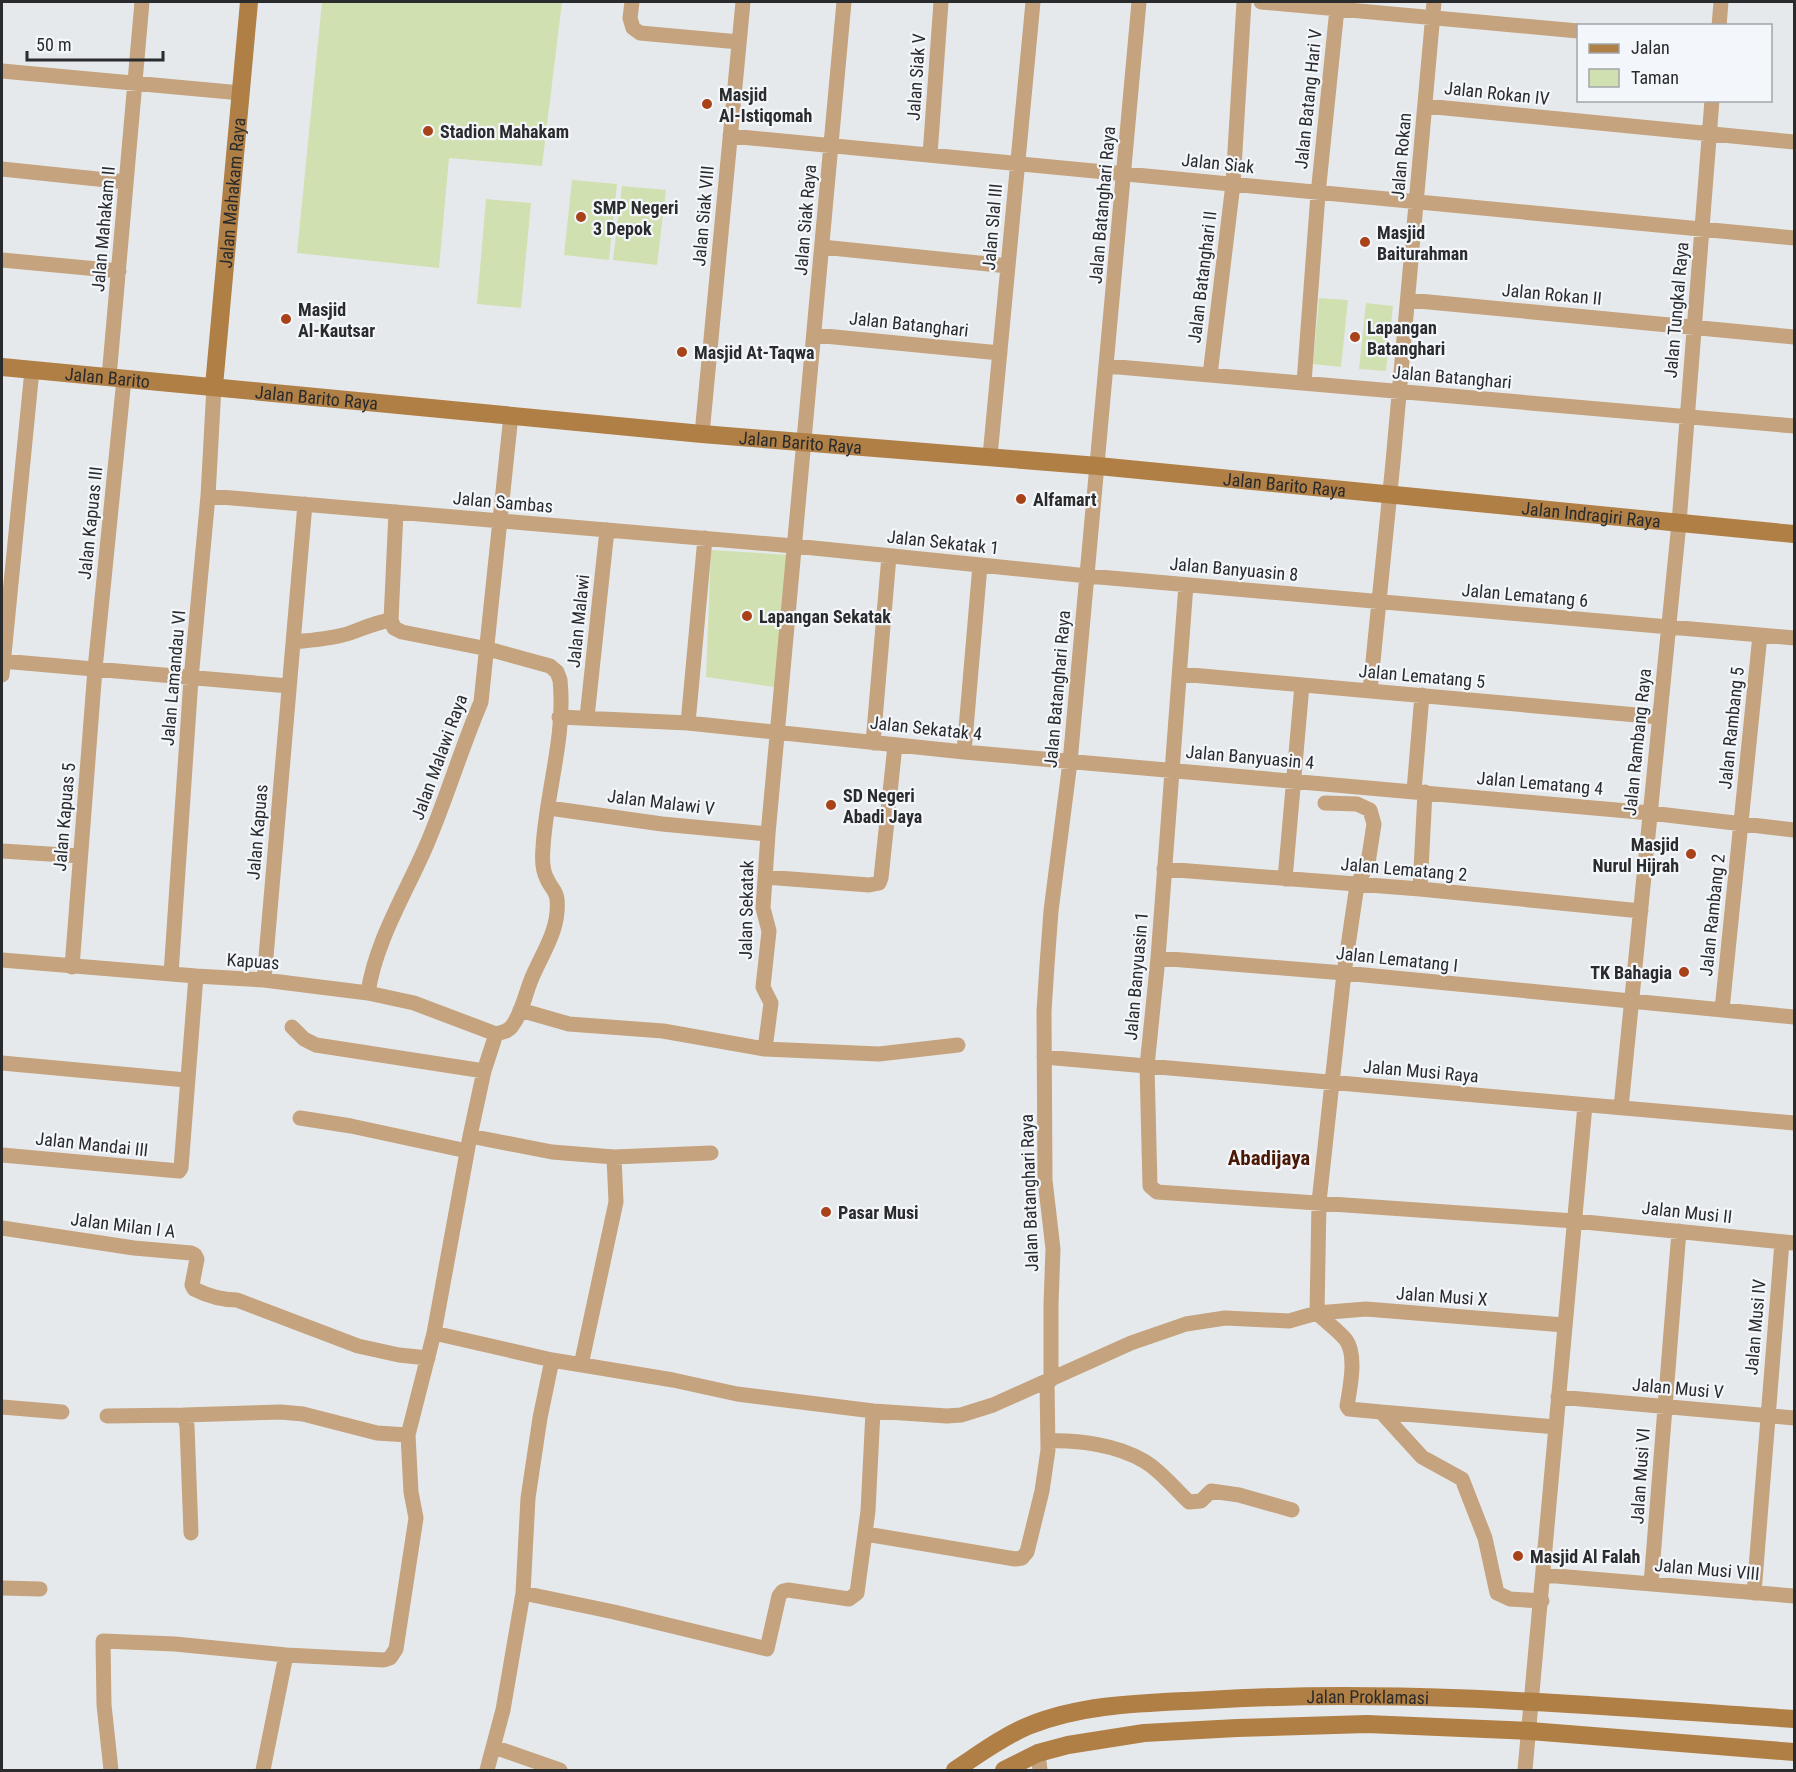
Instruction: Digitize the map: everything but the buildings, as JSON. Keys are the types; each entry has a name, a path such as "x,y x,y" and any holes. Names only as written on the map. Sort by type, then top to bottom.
{"street":[{"name":"Jalan Mahakam II","path":"117,378 119,271 142,2"},
{"name":"Jalan Mahakam Raya","path":"214,386 249,2"},
{"path":"632,2 630,18 633,28 640,33 739,42"},
{"name":"Jalan Siak VIII","path":"702,434 743,2"},
{"name":"Jalan Siak Raya","path":"804,441 844,2"},
{"name":"Jalan Siak V","path":"930,155 941,2"},
{"name":"Jalan Slal III","path":"990,456 1034,2"},
{"name":"Jalan Batanghari Raya","path":"866,1534 1016,1559 1022,1558 1027,1552 1042,1491 1048,1441 1053,1249 1045,1180 1044,1011 1051,911 1070,762 1088,576 1139,2"},
{"name":"Jalan Batanghari II","path":"1210,375 1233,184 1244,2"},
{"path":"1261,2 1577,31"},
{"name":"Jalan Rokan","path":"1370,691 1400,392 1434,2"},
{"path":"1719,24 1721,2"},
{"name":"Jalan Batang Hari V","path":"1304,383 1318,194 1337,9"},
{"path":"2,71 241,93"},
{"name":"Jalan Tungkal Raya","path":"1678,523 1712,102"},
{"name":"Jalan Rokan IV","path":"1425,105 1794,142"},
{"name":"Jalan Siak","path":"730,136 1794,238"},
{"path":"2,169 126,182"},
{"path":"822,247 1008,266"},
{"path":"2,260 119,271"},
{"name":"Jalan Rokan II","path":"1407,300 1794,337"},
{"name":"Jalan Batanghari","path":"814,334 1000,353"},
{"name":"Jalan Barito","path":"2,366 214,386"},
{"name":"Jalan Batanghari","path":"1107,366 1794,426"},
{"path":"33,370 2,666 95,669 289,686"},
{"name":"Jalan Kapuas III","path":"95,669 117,378"},
{"name":"Jalan Barito Raya","path":"214,386 702,434 990,456 1389,494"},
{"name":"Jalan Lamandau VI","path":"171,974 192,679 208,496 214,386"},
{"name":"Jalan Malawi Raya","path":"368,993 373,965 428,843 481,702 511,415"},
{"name":"Jalan Sekatak","path":"765,1049 771,1003 763,987 769,931 763,909 765,877 804,441"},
{"name":"Jalan Indragiri Raya","path":"1389,494 1794,534"},
{"name":"Jalan Sambas","path":"208,496 794,546"},
{"name":"Jalan Kapuas","path":"264,980 305,504"},
{"path":"111,1770 104,1705 103,1641 384,1660 390,1658 396,1649 416,1518 411,1492 408,1435 434,1334 484,1071 496,1034 506,1032 511,1027 550,945 557,912 556,892 548,882 543,870 543,848 561,689 557,672 550,666 488,649 402,632 394,628 392,620 396,512"},
{"name":"Jalan Rambang Raya","path":"1622,1108 1678,523"},
{"name":"Jalan Malawi","path":"587,717 607,530"},
{"path":"688,723 705,538"},
{"name":"Jalan Sekatak 1","path":"794,546 1088,576"},
{"path":"873,743 890,556"},
{"path":"964,752 980,565"},
{"name":"Jalan Banyuasin 8","path":"1088,576 1378,601"},
{"name":"Jalan Banyuasin 1","path":"1150,1186 1148,1066 1186,585"},
{"name":"Jalan Lematang 6","path":"1378,601 1794,638"},
{"path":"293,642 327,639 380,621 392,620"},
{"name":"Jalan Rambang 5","path":"1741,824 1760,635"},
{"name":"Jalan Kapuas 5","path":"72,967 95,669"},
{"name":"Jalan Lematang 5","path":"1180,674 1659,717"},
{"path":"1285,879 1302,685"},
{"path":"1420,889 1422,695"},
{"path":"559,717 688,723 778,733"},
{"name":"Jalan Sekatak 4","path":"778,733 1070,762"},
{"path":"765,877 874,886 879,883 895,745"},
{"name":"Jalan Banyuasin 4","path":"1070,762 1420,792"},
{"name":"Jalan Lematang 4","path":"1420,792 1650,813 1794,830"},
{"path":"1325,803 1358,804 1370,810 1374,824 1368,863 1357,885 1344,973 1319,1202 1317,1313 1346,1340 1351,1350 1351,1384 1347,1406 1349,1409 1556,1427"},
{"name":"Jalan Malawi V","path":"549,808 662,824 768,834"},
{"name":"Jalan Rambang 2","path":"1722,1010 1741,824"},
{"path":"2,850 80,856"},
{"name":"Jalan Lematang 2","path":"1164,869 1420,889 1641,911"},
{"name":"Jalan Lematang I","path":"1158,958 1344,973 1794,1017"},
{"name":"Kapuas","path":"2,960 264,980 368,993 414,1002 496,1034"},
{"path":"2,1063 186,1080 196,976"},
{"path":"520,1010 569,1024 663,1031 765,1049 879,1054 958,1045"},
{"path":"292,1027 304,1039 316,1045 484,1071"},
{"name":"Jalan Musi Raya","path":"1044,1057 1794,1123"},
{"name":"Jalan Mandai III","path":"2,1155 179,1171 186,1080"},
{"path":"1525,1770 1533,1702 1564,1325 1585,1105"},
{"path":"300,1118 469,1143 552,1152 614,1157 711,1153"},
{"path":"581,1365 616,1202 614,1157"},
{"name":"Jalan Musi II","path":"1150,1186 1156,1191 1575,1221 1788,1242"},
{"name":"Jalan Milan I A","path":"2,1228 134,1248 191,1253 197,1259 192,1285 194,1289 218,1299 237,1300 358,1346 428,1358"},
{"name":"Jalan Musi VI","path":"1651,1584 1679,1231"},
{"name":"Jalan Musi IV","path":"1754,1593 1768,1416 1788,1242"},
{"name":"Jalan Musi X","path":"434,1334 552,1360 673,1380 736,1394 873,1411 960,1415 993,1405 1131,1343 1186,1324 1225,1318 1288,1321 1317,1313 1366,1309 1564,1325"},
{"path":"487,1770 503,1710 523,1593 528,1498 540,1418 552,1360"},
{"name":"Jalan Musi V","path":"1558,1398 1794,1418"},
{"path":"2,1407 62,1412"},
{"path":"523,1593 614,1612 767,1649 779,1596 783,1591 849,1599 857,1593 866,1534 873,1411"},
{"path":"107,1416 281,1412 303,1414 377,1433 408,1435"},
{"path":"1381,1412 1422,1457 1462,1479 1485,1538 1497,1593 1510,1599 1542,1601"},
{"path":"184,1415 187,1426 191,1533"},
{"path":"1048,1441 1094,1444 1144,1461 1189,1502 1201,1501 1210,1491 1239,1495 1292,1510"},
{"name":"Jalan Musi VIII","path":"1544,1575 1794,1596"},
{"path":"2,1588 40,1589"},
{"path":"263,1770 286,1655"},
{"name":"Jalan Proklamasi","path":"955,1770 1028,1726 1053,1718 1092,1709 1235,1698 1435,1697 1794,1719"},
{"path":"1235,1698 1237,1728"},
{"path":"1053,1718 1068,1745"},
{"name":"Jalan Proklamasi","path":"1004,1770 1039,1762 1068,1745 1144,1733 1366,1724 1530,1731 1794,1752"},
{"path":"494,1747 560,1770"}],"green space":[{"name":"Stadion Mahakam","path":"322,2 562,2 542,166 449,158 439,268 297,253"},
{"path":"572,180 617,184 609,260 564,255"},
{"path":"622,186 666,190 657,265 613,260"},
{"path":"486,199 531,203 521,308 477,304"},
{"name":"Lapangan Batanghari","path":"1319,298 1348,300 1341,367 1313,364"},
{"name":"Lapangan Batanghari","path":"1366,303 1393,306 1386,371 1359,369"},
{"name":"Lapangan Sekatak","path":"711,550 790,555 781,688 706,677"}],"place":[{"name":"Masjid Al-Istiqomah","path":"707,104"},
{"name":"Stadion Mahakam","path":"428,131"},
{"name":"SMP Negeri 3 Depok","path":"581,217"},
{"name":"Masjid Baiturahman","path":"1365,242"},
{"name":"Masjid Al-Kautsar","path":"286,319"},
{"name":"Lapangan Batanghari","path":"1355,337"},
{"name":"Masjid At-Taqwa","path":"682,352"},
{"name":"Alfamart","path":"1021,499"},
{"name":"Lapangan Sekatak","path":"747,616"},
{"name":"SD Negeri Abadi Jaya","path":"831,805"},
{"name":"Masjid Nurul Hijrah","path":"1691,854"},
{"name":"TK Bahagia","path":"1684,972"},
{"name":"Pasar Musi","path":"826,1212"},
{"name":"Masjid Al Falah","path":"1518,1556"}],"district":[{"name":"Abadijaya","path":"1269,1158"}]}
